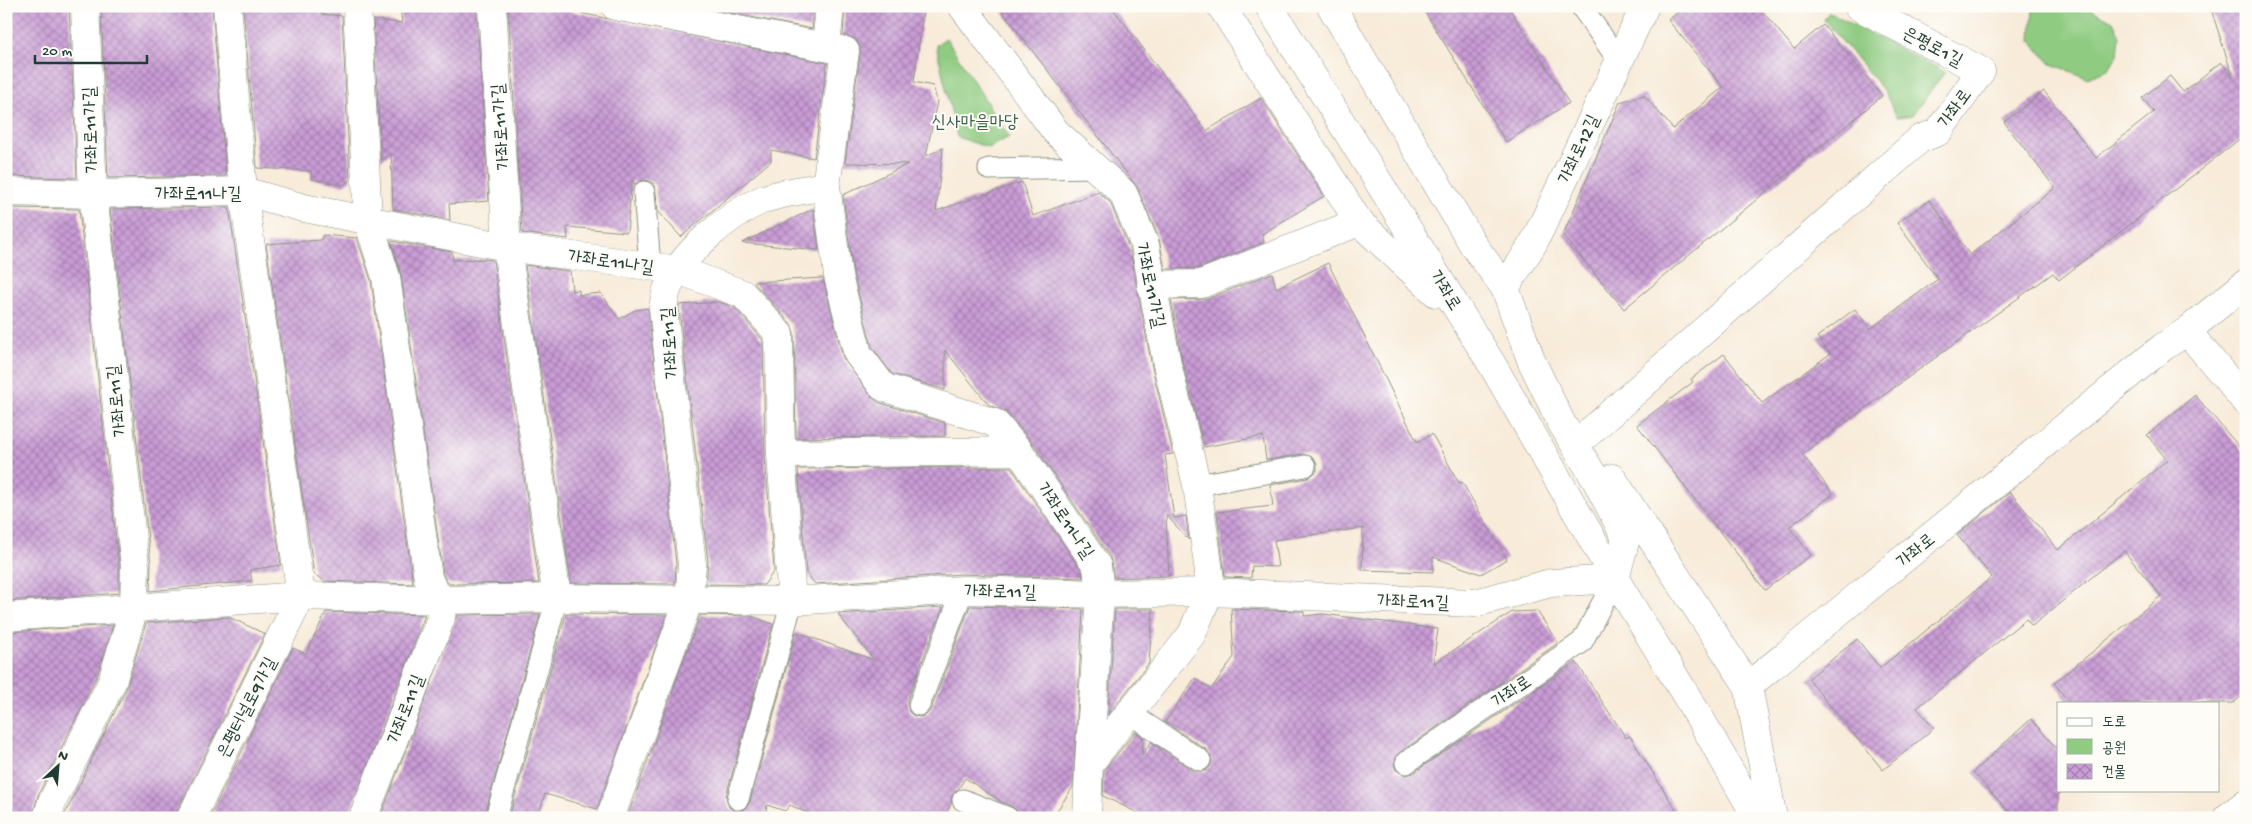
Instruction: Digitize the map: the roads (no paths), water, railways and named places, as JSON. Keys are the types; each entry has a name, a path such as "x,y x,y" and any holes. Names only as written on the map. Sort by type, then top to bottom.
{"street":[{"name":"가좌로11가길","path":"85,6 93,194"},
{"path":"227,6 243,191 301,596"},
{"path":"357,6 368,220 386,277 428,578 433,590 444,600"},
{"name":"가좌로11가길","path":"492,6 508,247"},
{"path":"615,6 835,49"},
{"path":"826,186 835,49 830,6"},
{"name":"가좌로11가길","path":"962,6 1056,132 1123,193 1145,244 1167,364 1197,485 1210,572 1209,592"},
{"path":"1221,6 1359,222 1462,316"},
{"name":"가좌로","path":"1269,6 1493,366 1615,579 1701,720 1757,818"},
{"path":"1331,6 1474,246 1524,312 1585,436 1748,686 1773,818"},
{"name":"가좌로12길","path":"1505,288 1542,225 1645,6"},
{"name":"은평로1길","path":"1858,6 1981,71"},
{"name":"가좌로","path":"1585,436 1920,139 1938,132 1981,71"},
{"name":"가좌로11나길","path":"6,192 93,194 243,191 304,208 508,247 678,270 701,242 728,218 763,199 826,186 838,276 858,354 883,387 995,422 1019,452 1097,566 1100,594 1089,764"},
{"name":"가좌로11길","path":"47,818 52,802 112,682 134,608 135,566 93,194"},
{"path":"1151,285 1202,284 1359,222"},
{"path":"508,247 557,598"},
{"name":"가좌로11길","path":"610,818 689,599 692,564 663,309 667,290 678,270"},
{"path":"678,270 743,294 779,334 781,454 792,601"},
{"path":"2246,283 2187,331 2246,402"},
{"name":"가좌로","path":"1505,288 1531,360 1561,422 1596,480 1626,538 1615,579"},
{"name":"가좌로","path":"1748,686 2162,347 2187,331"},
{"path":"781,454 1019,452"},
{"name":"가좌로11길","path":"6,616 301,596 444,600 557,598 792,601 963,590 1100,594 1209,592 1475,604 1551,583 1615,579"},
{"path":"1087,818 1089,764 1192,634 1209,592"},
{"name":"은평터널로9가길","path":"194,817 301,596"},
{"name":"가좌로11길","path":"363,818 441,618 444,600"}],"lane":[{"path":"1582,6 1619,62"},
{"path":"989,169 1096,167"},
{"path":"644,192 650,266"},
{"path":"1197,485 1304,466"},
{"name":"가좌로","path":"1406,763 1582,642 1615,579"},
{"path":"920,705 963,590"},
{"path":"496,818 557,598"},
{"path":"738,799 792,601"},
{"path":"1129,713 1200,760"},
{"path":"963,800 1008,818"}],"park label":[{"name":"신사마을마당","path":"975,121"}]}
